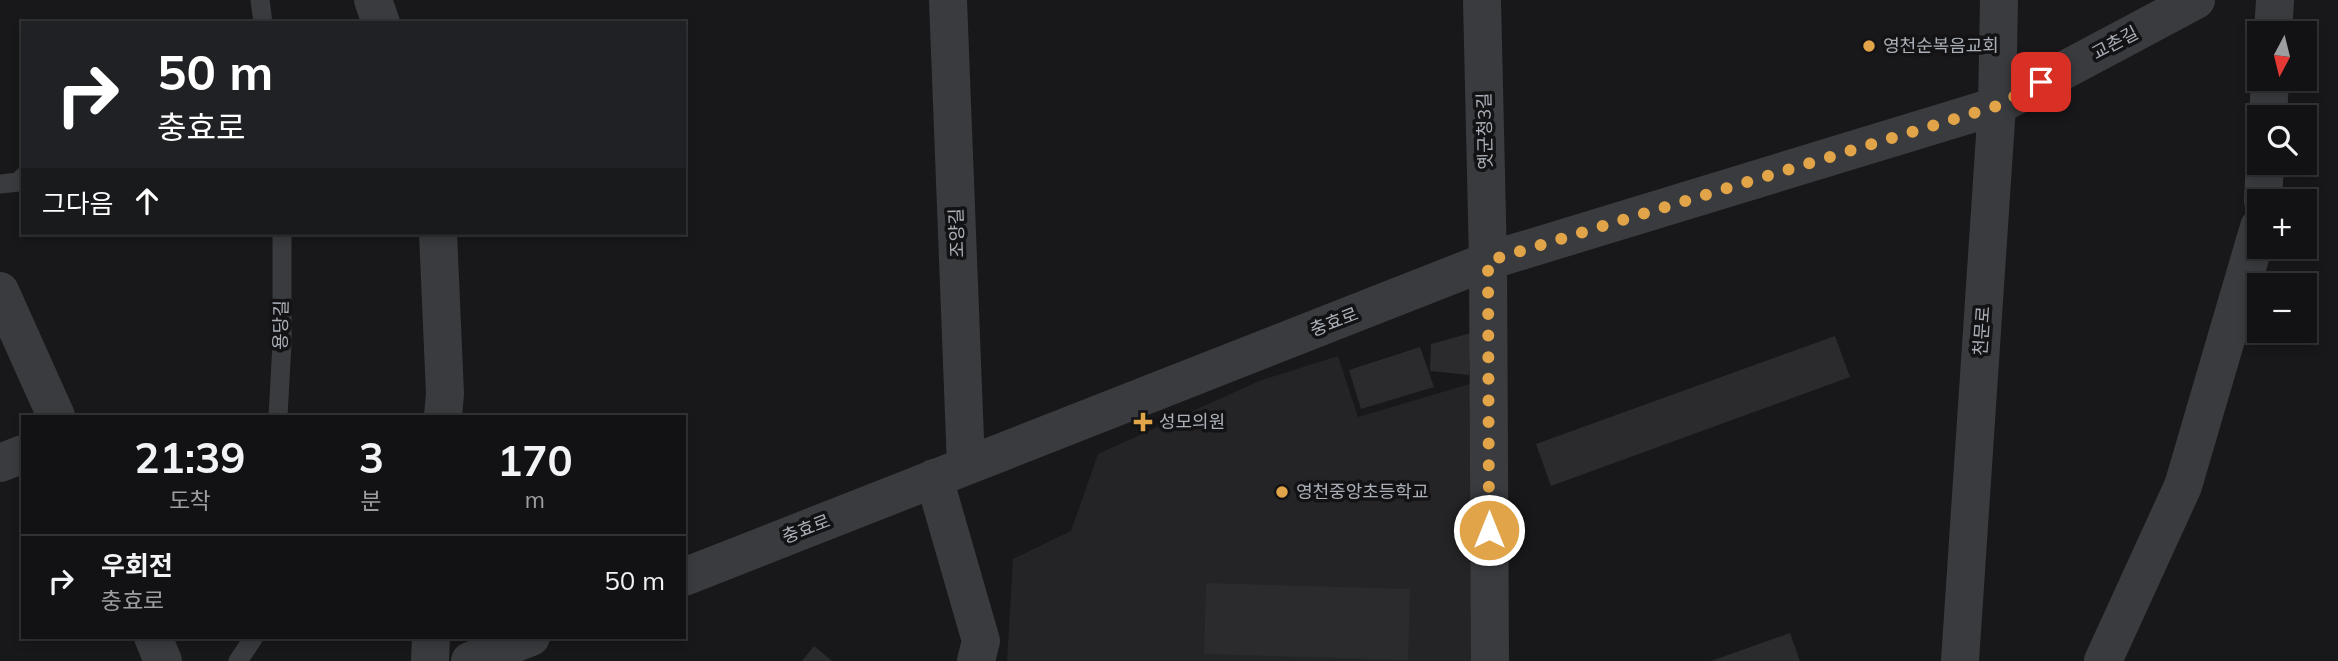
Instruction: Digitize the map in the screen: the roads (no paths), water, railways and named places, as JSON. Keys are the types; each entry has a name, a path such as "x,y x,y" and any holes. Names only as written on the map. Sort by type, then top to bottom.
{"street":[{"path":"373,0 380,21"},
{"name":"조양길","path":"948,0 950,472 982,641 976,661"},
{"name":"옛군청3길","path":"1482,0 1488,261 1490,661"},
{"name":"천문로","path":"1960,661 1997,106 1999,0"},
{"name":"교촌길","path":"1997,106 2196,0"},
{"path":"2274,21 2275,0"},
{"name":"충효로","path":"686,576 1488,261 1997,106"},
{"path":"438,235 443,415"},
{"path":"2103,661 2183,486 2250,259"},
{"path":"0,291 55,415"},
{"path":"0,463 21,455"},
{"path":"154,639 163,661"},
{"path":"430,661 431,639"},
{"path":"470,661 526,639"}],"lane":[{"path":"260,0 263,21"},
{"path":"0,184 21,180"},
{"name":"용당길","path":"278,415 282,344 282,235"},
{"path":"238,661 253,639"}],"place":[{"name":"영천순복음교회","path":"1869,46"},
{"name":"성모의원","path":"1143,422"},
{"name":"영천중앙초등학교","path":"1282,492"}]}
